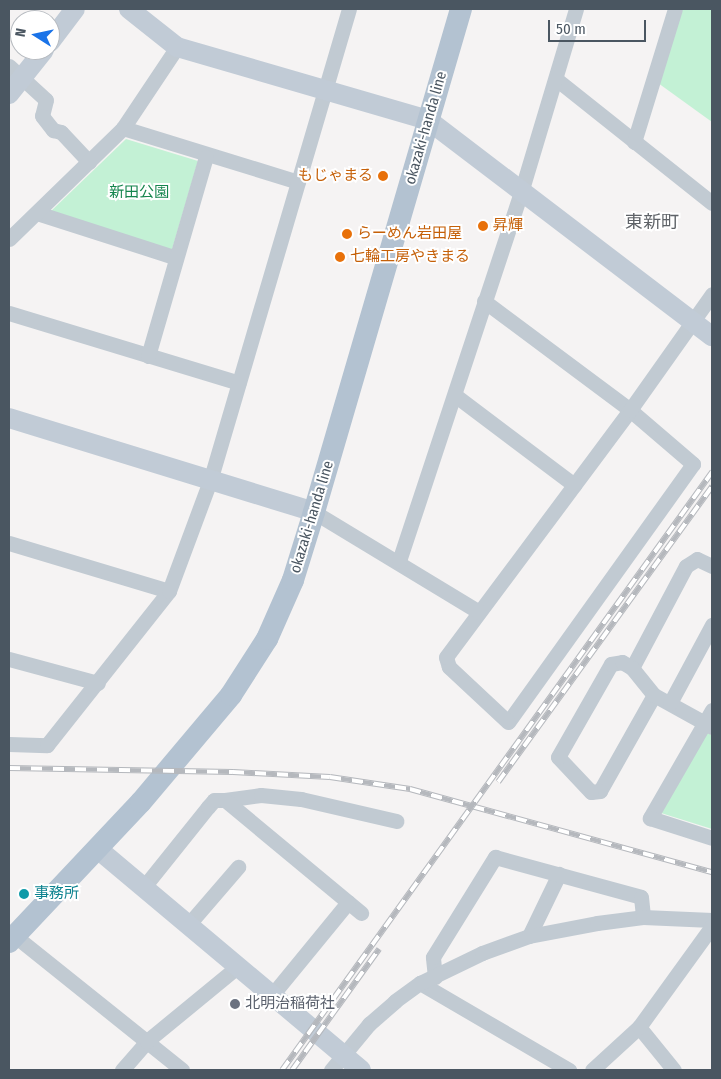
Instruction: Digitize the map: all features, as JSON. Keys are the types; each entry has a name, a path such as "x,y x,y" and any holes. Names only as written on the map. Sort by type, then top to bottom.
{"main road":[{"name":"okazaki-handa line","path":"12,939 99,850 231,695 267,639 293,580 314,512 461,9"}],"street":[{"path":"60,28 74,9"},
{"path":"129,9 177,47 238,68 326,88 428,120 522,189 712,336"},
{"path":"9,744 47,745 169,591 210,480 348,9"},
{"path":"399,561 456,396 484,301 522,189 576,9"},
{"path":"634,142 676,9"},
{"path":"9,239 123,128 177,47"},
{"path":"9,94 16,72 31,60"},
{"path":"16,72 46,100 42,116 47,123 89,162"},
{"path":"556,79 712,202"},
{"path":"123,128 206,157 298,182"},
{"path":"148,356 174,257 206,157"},
{"path":"37,212 174,257"},
{"path":"484,301 630,410 693,464 508,722 449,667 446,657 630,410 712,294"},
{"path":"9,313 239,383"},
{"path":"456,396 574,485"},
{"path":"9,418 314,512 399,561 479,612"},
{"path":"9,542 169,591"},
{"path":"632,668 686,566 697,560 712,566"},
{"path":"670,703 712,625"},
{"path":"9,658 98,683"},
{"path":"654,695 600,791 590,792 558,757 611,664 622,662 632,668 654,695 710,720 650,818 712,838"},
{"path":"143,888 214,800 261,795 301,799 396,821"},
{"path":"224,800 361,913"},
{"path":"99,850 237,967 272,994 336,1062 360,1070"},
{"path":"435,977 433,956 495,857 641,897 643,917"},
{"path":"188,925 238,867"},
{"path":"529,936 559,874"},
{"path":"272,994 348,902"},
{"path":"336,1062 369,1024 420,983 529,936 643,917 712,920"},
{"path":"592,1070 639,1027 712,926"},
{"path":"12,939 182,1070"},
{"path":"122,1070 147,1042 237,967"},
{"path":"420,983 569,1070"},
{"path":"639,1027 674,1070"}],"green space":[{"path":"681,9 712,9 712,122 658,83"},
{"name":"新田公園","path":"126,139 198,161 171,253 48,214"},
{"path":"707,732 712,736 712,829 661,813"}],"railway":[{"path":"282,1070 712,472"},
{"path":"498,782 712,486"},
{"path":"9,768 233,772 330,777 410,789 712,872"},
{"path":"292,1070 379,949"}],"place":[{"name":"もじゃまる","path":"383,176"},
{"name":"昇輝","path":"483,226"},
{"name":"らーめん岩田屋","path":"347,234"},
{"name":"七輪工房やきまる","path":"340,257"},
{"name":"事務所","path":"24,894"},
{"name":"北明治稲荷社","path":"235,1004"}],"district":[{"name":"東新町","path":"652,222"}]}
